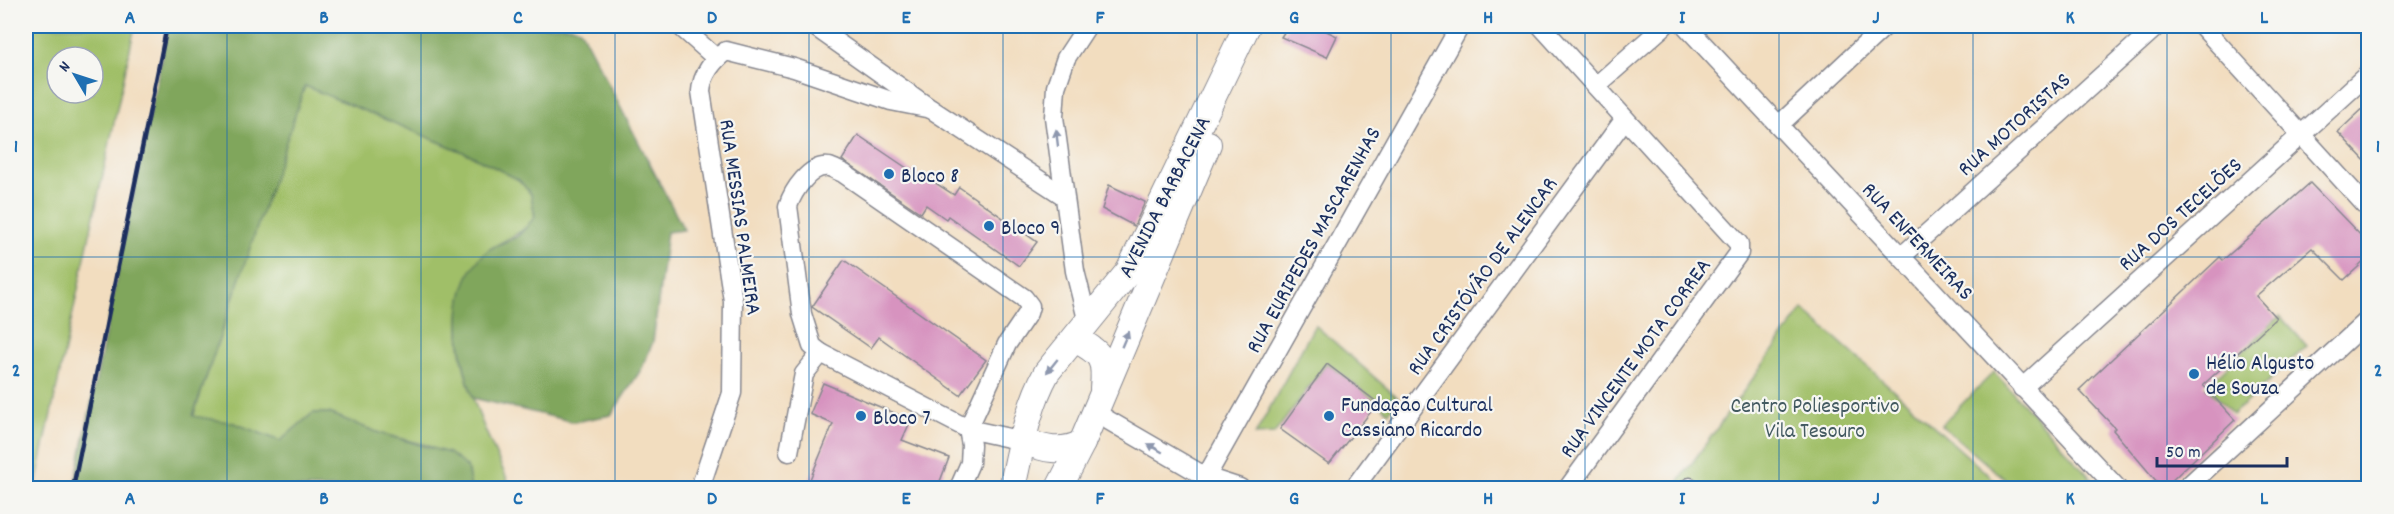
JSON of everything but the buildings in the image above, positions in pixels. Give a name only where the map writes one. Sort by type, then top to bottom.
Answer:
[{"type":"main road","name":"AVENIDA BARBACENA","points":[[1012,489],[1026,423],[1038,388],[1047,372],[1129,271],[1247,26]]},
{"type":"main road","name":"AVENIDA BARBACENA","points":[[1059,489],[1082,443],[1207,146],[1264,26]]},
{"type":"main road","points":[[1082,331],[1103,362],[1105,373],[1098,402]]},
{"type":"main road","points":[[1023,441],[1053,450],[1070,449],[1082,443]]},
{"type":"street","points":[[680,26],[716,58],[726,51],[794,68],[891,101],[931,109]]},
{"type":"street","points":[[814,26],[931,109],[1064,196]]},
{"type":"street","points":[[1082,331],[1054,117],[1056,87],[1066,58],[1087,26]]},
{"type":"street","name":"RUA EURIPEDES MASCARENHAS","points":[[1206,477],[1460,26]]},
{"type":"street","points":[[1541,26],[1624,120]]},
{"type":"street","points":[[1596,86],[1664,26]]},
{"type":"street","name":"RUA ENFERMEIRAS","points":[[1686,26],[2117,489]]},
{"type":"street","points":[[1779,124],[1885,26]]},
{"type":"street","name":"RUA MOTORISTAS","points":[[1902,256],[2157,26]]},
{"type":"street","points":[[2202,26],[2368,207]]},
{"type":"street","name":"RUA MESSIAS PALMEIRA","points":[[700,489],[732,393],[733,301],[701,91],[702,81],[716,58]]},
{"type":"street","name":"RUA DOS TECELÕES","points":[[2022,388],[2368,74]]},
{"type":"street","name":"RUA VINCENTE MOTA CORREA","points":[[1568,489],[1739,254],[1739,244],[1624,120]]},
{"type":"street","name":"RUA CRISTÓVÃO DE ALENCAR","points":[[1354,489],[1624,120]]},
{"type":"street","points":[[959,489],[970,463],[968,429],[1007,344],[1028,313],[1030,306],[1024,298],[843,172],[827,167],[814,170],[793,194],[788,206],[802,314],[813,346],[821,353],[968,429],[1023,441]]},
{"type":"street","points":[[2186,489],[2368,320]]},
{"type":"street","points":[[789,452],[804,374],[821,353]]},
{"type":"street","points":[[1098,402],[1206,477],[1240,489]]},
{"type":"green space","points":[[26,26],[135,26],[35,488],[26,488]]},
{"type":"green space","points":[[168,26],[573,26],[580,29],[684,230],[667,232],[653,342],[641,370],[611,415],[574,422],[473,398],[460,341],[461,301],[465,283],[474,266],[487,251],[516,237],[535,217],[531,194],[519,180],[473,156],[305,86],[193,416],[234,423],[280,441],[313,413],[329,413],[379,433],[449,453],[467,467],[471,488],[74,488]]},
{"type":"green space","points":[[304,85],[473,156],[519,180],[531,194],[535,217],[529,225],[492,248],[479,261],[465,286],[459,314],[460,342],[465,371],[474,401],[508,481],[502,488],[471,488],[467,467],[427,445],[379,433],[329,413],[313,413],[280,441],[234,423],[193,417]]},
{"type":"green space","name":"Centro Poliesportivo Vila Tesouro","points":[[1803,309],[2003,488],[1674,488]]},
{"type":"green space","points":[[2280,316],[2307,346],[2233,414],[2206,387]]},
{"type":"green space","points":[[1315,325],[1398,398],[1389,412],[1327,363],[1274,434],[1255,435]]},
{"type":"green space","points":[[1994,372],[2100,488],[2015,488],[1941,425]]},
{"type":"railway","points":[[73,488],[167,26]]},
{"type":"place","name":"Bloco 8","points":[[889,174]]},
{"type":"place","name":"Bloco 9","points":[[989,226]]},
{"type":"place","name":"Hélio Algusto de Souza","points":[[2194,374]]},
{"type":"place","name":"Bloco 7","points":[[861,416]]},
{"type":"place","name":"Fundação Cultural Cassiano Ricardo","points":[[1329,416]]}]
